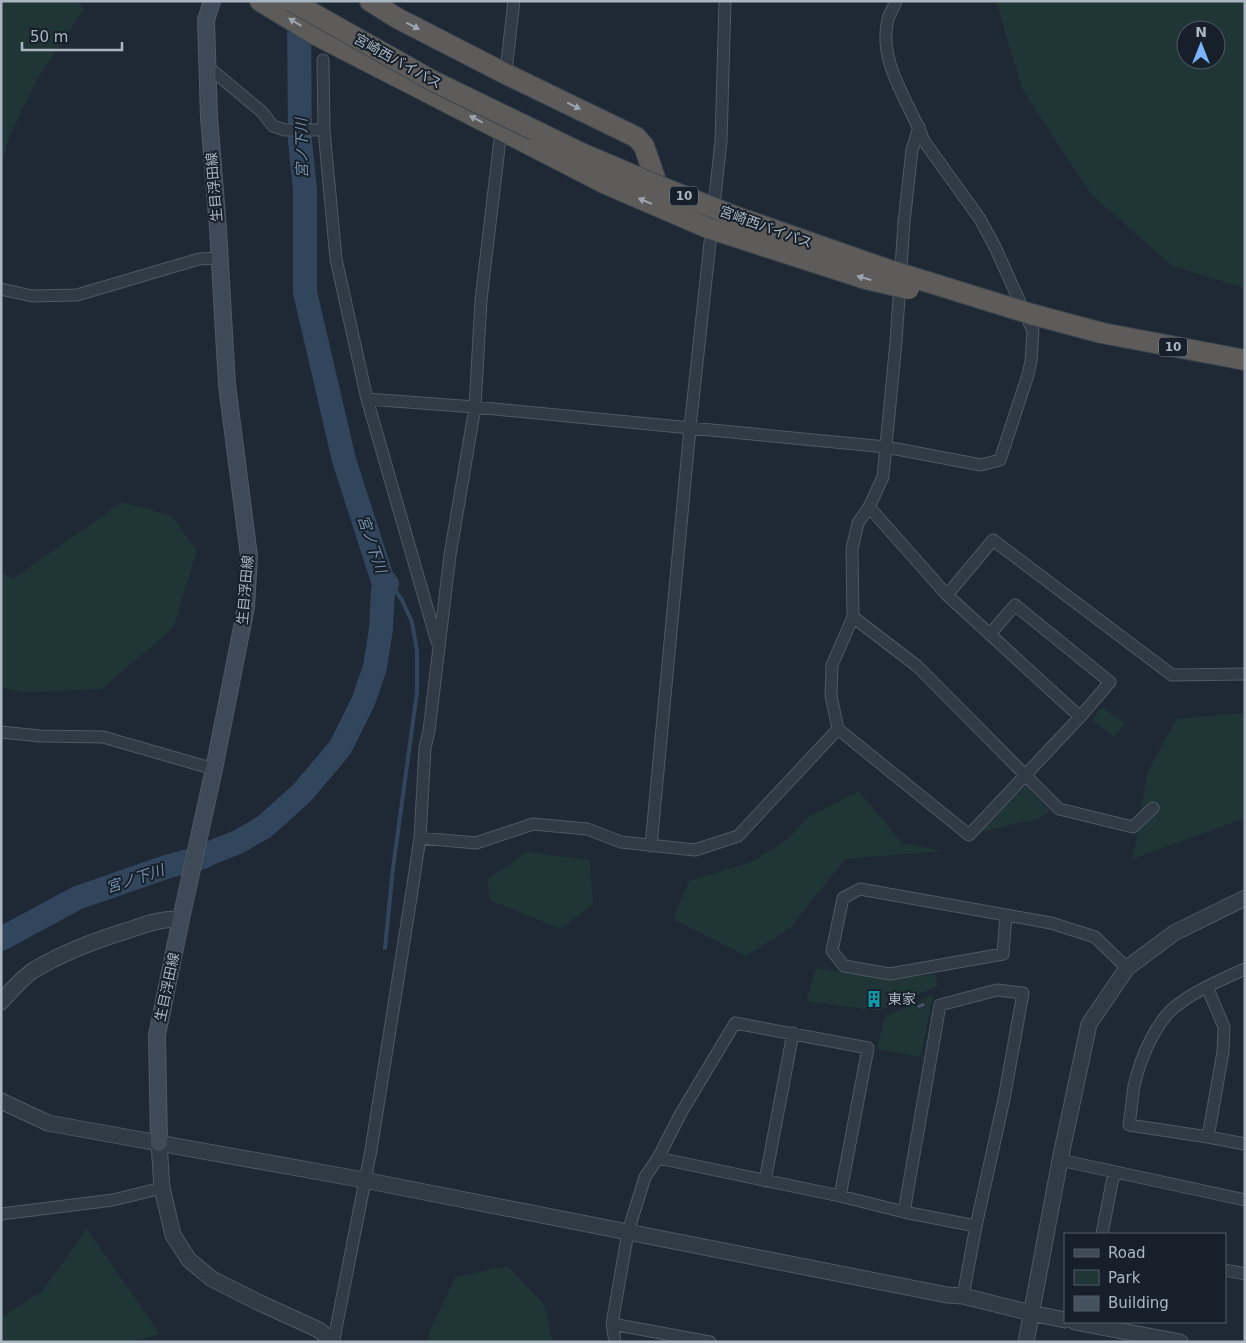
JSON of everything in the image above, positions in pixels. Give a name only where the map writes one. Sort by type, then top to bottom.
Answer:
[{"type":"highway","name":"宮崎西バイパス","points":[[310,1],[437,74],[655,178],[819,240],[1103,330],[1245,350]]},
{"type":"highway","points":[[370,1],[397,18],[504,73],[636,137],[644,146],[655,178]]},
{"type":"highway","name":"宮崎西バイパス","points":[[275,4],[579,152],[734,216],[886,269],[1031,314],[1245,360]]},
{"type":"highway","points":[[275,4],[316,34],[501,131],[606,184],[708,228],[866,279],[980,305],[1031,314]]},
{"type":"main road","name":"生目浮田線","points":[[159,1144],[157,1035],[214,769],[246,607],[249,556],[227,385],[208,117],[206,20],[212,1]]},
{"type":"street","points":[[504,73],[506,70],[514,1]]},
{"type":"street","points":[[651,846],[690,428],[721,141],[725,1]]},
{"type":"street","points":[[367,399],[475,407],[886,447],[982,464],[1000,460],[1031,361],[1032,331],[995,247],[980,219],[924,141],[888,59],[886,44],[888,19],[896,1]]},
{"type":"street","points":[[323,60],[318,130],[336,259],[367,399],[439,648]]},
{"type":"street","points":[[207,66],[262,112],[274,126],[285,130],[318,130]]},
{"type":"street","points":[[919,128],[912,150],[904,222],[896,342],[883,477],[870,507],[858,523],[852,549],[853,617],[832,665],[831,696],[838,729],[970,835],[1110,682],[1015,605],[990,634]]},
{"type":"street","points":[[334,1342],[371,1150],[420,838],[425,748],[429,730],[450,555],[475,407],[482,300],[501,131]]},
{"type":"street","points":[[1,288],[32,296],[77,295],[199,259],[219,258]]},
{"type":"street","points":[[870,507],[947,595],[1080,717]]},
{"type":"street","points":[[947,595],[993,540],[1172,675],[1245,674]]},
{"type":"street","points":[[853,617],[917,666],[1059,809],[1133,827],[1153,808]]},
{"type":"street","points":[[420,838],[476,843],[533,824],[587,829],[621,842],[695,850],[738,836],[838,729]]},
{"type":"street","points":[[1,732],[40,736],[103,737],[214,769]]},
{"type":"street","points":[[1006,915],[1003,954],[890,974],[844,966],[832,952],[843,898],[860,889],[1051,923],[1095,937],[1127,968]]},
{"type":"street","points":[[1026,1342],[1060,1160],[1089,1024],[1127,968],[1174,933],[1245,898]]},
{"type":"street","points":[[1,1002],[33,971],[68,952],[105,937],[167,918],[181,919]]},
{"type":"street","points":[[1245,968],[1179,1003],[1164,1018],[1149,1043],[1134,1085],[1129,1125],[1245,1144]]},
{"type":"street","points":[[1207,988],[1224,1027],[1223,1052],[1208,1137]]},
{"type":"street","points":[[904,1212],[940,1005],[997,990],[1023,993],[1004,1099],[976,1226],[963,1296]]},
{"type":"street","points":[[616,1342],[612,1324],[628,1232],[645,1177],[658,1158],[681,1113],[736,1022],[868,1048],[840,1196]]},
{"type":"street","points":[[765,1181],[793,1033]]},
{"type":"street","points":[[1,1100],[48,1122],[159,1144],[364,1180],[947,1295],[963,1296],[1031,1314],[1064,1320]]},
{"type":"street","points":[[159,1144],[162,1188],[173,1235],[189,1260],[212,1279],[319,1330],[334,1342]]},
{"type":"street","points":[[658,1158],[976,1226]]},
{"type":"street","points":[[1060,1160],[1245,1200]]},
{"type":"street","points":[[1102,1233],[1114,1172]]},
{"type":"street","points":[[1,1214],[112,1200],[162,1188]]},
{"type":"street","points":[[1226,1270],[1245,1274]]},
{"type":"street","points":[[1080,1323],[1180,1342]]},
{"type":"street","points":[[612,1324],[710,1342]]},
{"type":"green space","points":[[1,1],[80,1],[83,11],[36,81],[10,136],[1,165]]},
{"type":"green space","points":[[996,1],[1245,1],[1245,288],[1172,266],[1091,194],[1022,89]]},
{"type":"green space","points":[[122,502],[172,516],[197,551],[173,628],[102,689],[25,692],[1,688],[1,572],[13,579]]},
{"type":"green space","points":[[1102,707],[1125,724],[1114,737],[1092,720]]},
{"type":"green space","points":[[1245,713],[1245,818],[1133,859],[1147,773],[1176,719]]},
{"type":"green space","points":[[1026,785],[1050,812],[1040,818],[981,832]]},
{"type":"green space","points":[[859,791],[902,843],[943,851],[845,859],[791,927],[746,956],[673,919],[689,881],[751,862],[789,838],[808,817]]},
{"type":"green space","points":[[527,852],[590,860],[593,904],[561,929],[490,900],[487,880]]},
{"type":"green space","points":[[816,968],[889,980],[936,974],[938,986],[878,1011],[806,1001]]},
{"type":"green space","points":[[933,995],[921,1057],[876,1049],[885,1017]]},
{"type":"green space","points":[[87,1229],[160,1334],[130,1342],[1,1342],[1,1318],[42,1291]]},
{"type":"green space","points":[[508,1266],[545,1306],[553,1342],[428,1342],[429,1333],[455,1277]]},
{"type":"building","name":"東家","points":[[875,994],[879,997],[879,1002],[874,1004],[869,1000],[870,996]]},
{"type":"building","points":[[924,1002],[926,1006],[918,1009],[916,1005]]},
{"type":"waterway","name":"宮ノ下川","points":[[1,939],[77,898],[166,867],[203,857],[238,842],[264,827],[302,793],[340,748],[363,702],[375,667],[381,629],[383,590],[387,584],[382,578],[344,460],[305,292],[305,190],[300,141],[299,5]]},
{"type":"waterway","points":[[385,948],[393,868],[417,692],[417,651],[412,622],[402,600],[395,590],[387,584]]},
{"type":"place","name":"東家","points":[[874,999]]}]
